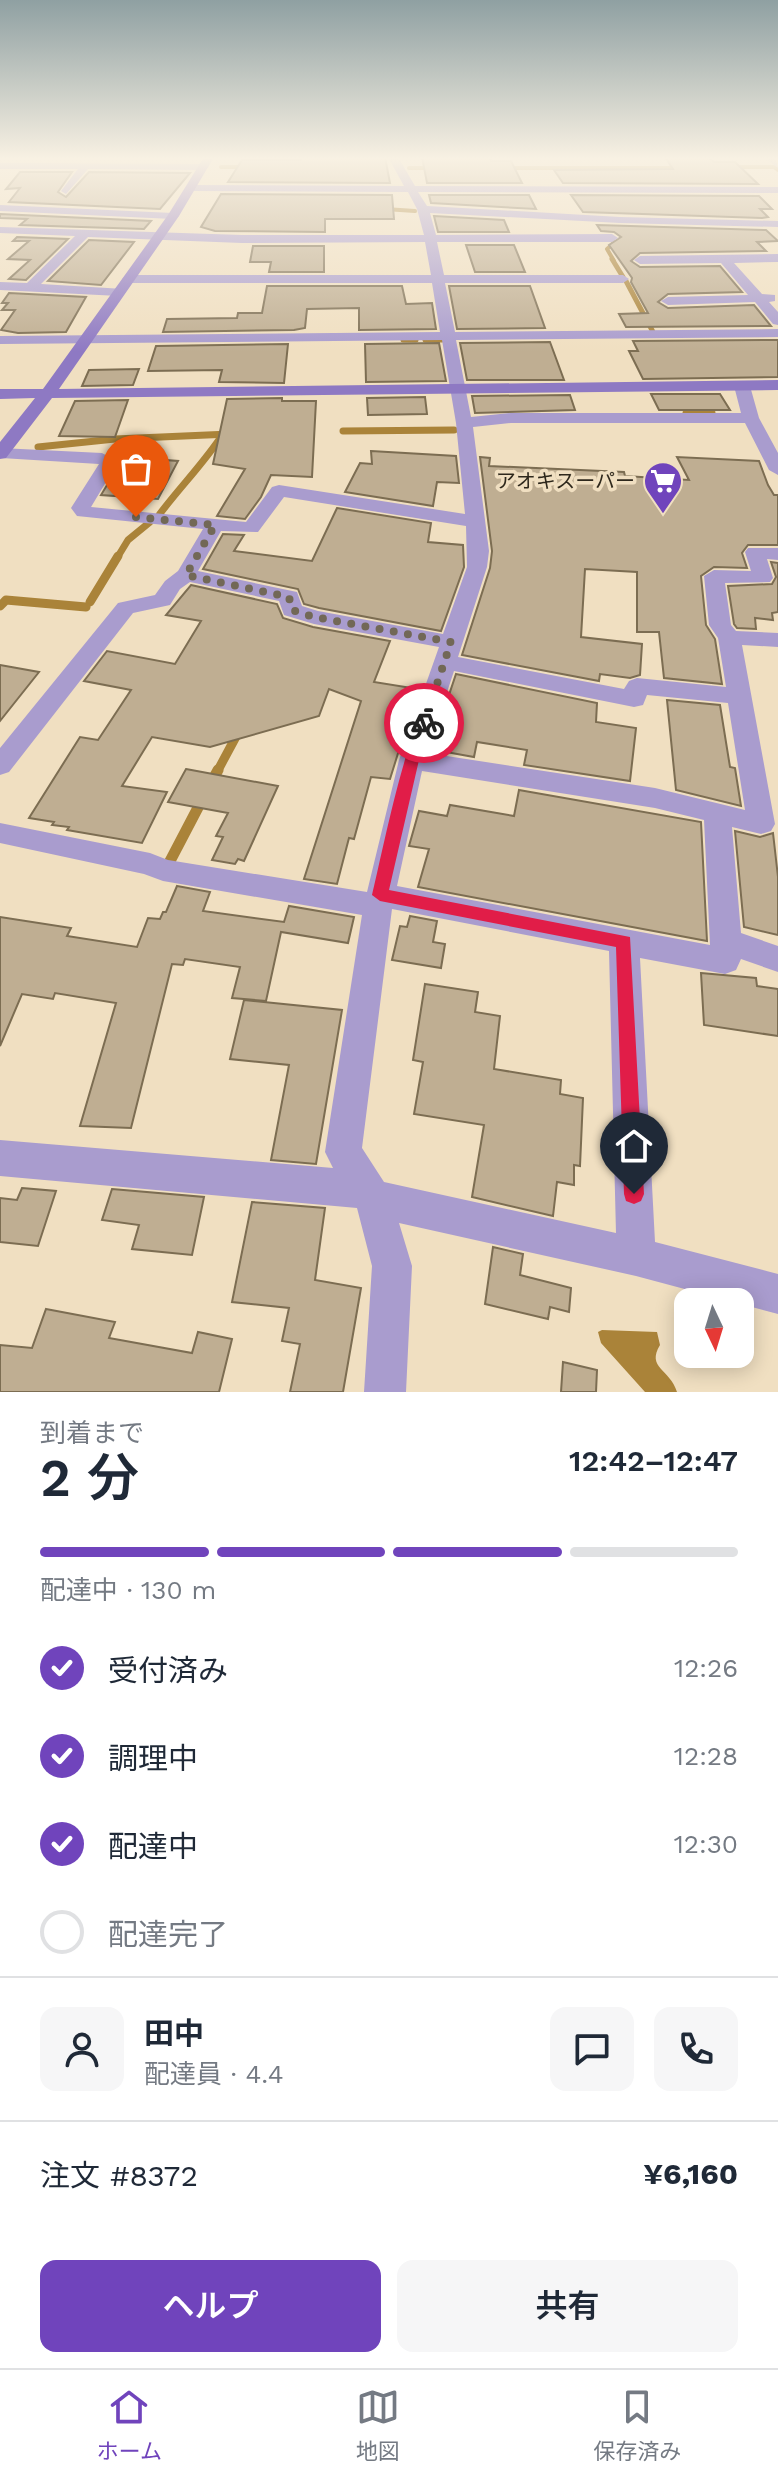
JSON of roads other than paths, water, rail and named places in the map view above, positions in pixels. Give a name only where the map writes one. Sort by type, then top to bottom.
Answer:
[{"type":"street","points":[[0,453],[47,394],[169,222]]},
{"type":"street","points":[[385,1392],[392,1266],[371,1194],[343,1152],[379,900],[412,760],[477,567],[476,522],[464,423],[426,222]]},
{"type":"street","points":[[657,222],[694,224],[705,237]]},
{"type":"street","points":[[623,224],[778,226]]},
{"type":"street","points":[[0,230],[158,238],[612,238]]},
{"type":"street","points":[[30,288],[84,234]]},
{"type":"street","points":[[719,253],[778,321]]},
{"type":"street","points":[[640,260],[719,253],[778,258]]},
{"type":"street","points":[[128,279],[623,279]]},
{"type":"street","points":[[0,286],[119,292]]},
{"type":"street","points":[[668,301],[778,298]]},
{"type":"street","points":[[0,340],[778,333]]},
{"type":"street","points":[[0,394],[778,385]]},
{"type":"street","points":[[742,386],[754,422],[778,468]]},
{"type":"street","points":[[464,423],[511,418],[754,422],[778,427]]},
{"type":"street","points":[[0,453],[102,458],[109,462],[81,508],[84,512],[251,528],[279,491],[476,522]]},
{"type":"street","points":[[0,766],[126,608],[162,600],[172,585],[186,575],[215,525]]},
{"type":"street","points":[[412,760],[655,798],[761,824],[729,638],[720,625],[714,576],[763,578],[755,552],[778,554]]},
{"type":"street","points":[[186,575],[289,597],[292,610],[314,617],[634,699],[637,686],[738,696]]},
{"type":"street","points":[[729,638],[778,640]]},
{"type":"street","points":[[0,833],[150,864],[163,870],[379,900],[725,961],[717,813]]},
{"type":"street","points":[[726,941],[778,959]]},
{"type":"street","points":[[624,942],[636,1257]]},
{"type":"street","points":[[0,1158],[371,1194],[778,1294]]},
{"type":"waterway","points":[[613,240],[614,243],[607,249],[614,261]]},
{"type":"waterway","points":[[612,259],[623,277]]},
{"type":"waterway","points":[[626,281],[653,332]]},
{"type":"waterway","points":[[403,340],[416,340]]},
{"type":"waterway","points":[[425,340],[442,340]]},
{"type":"waterway","points":[[686,413],[712,413]]},
{"type":"waterway","points":[[343,431],[454,430]]},
{"type":"waterway","points":[[38,447],[115,439],[223,434]]},
{"type":"waterway","points":[[159,515],[223,434]]},
{"type":"waterway","points":[[223,434],[230,434]]},
{"type":"waterway","points":[[117,558],[128,540],[150,522]]},
{"type":"waterway","points":[[90,602],[118,556]]},
{"type":"waterway","points":[[0,606],[6,600],[86,607]]},
{"type":"waterway","points":[[217,772],[239,731]]},
{"type":"waterway","points":[[210,785],[218,770]]},
{"type":"waterway","points":[[169,863],[203,798]]},
{"type":"place","name":"アオキスーパー","points":[[663,515]]}]
